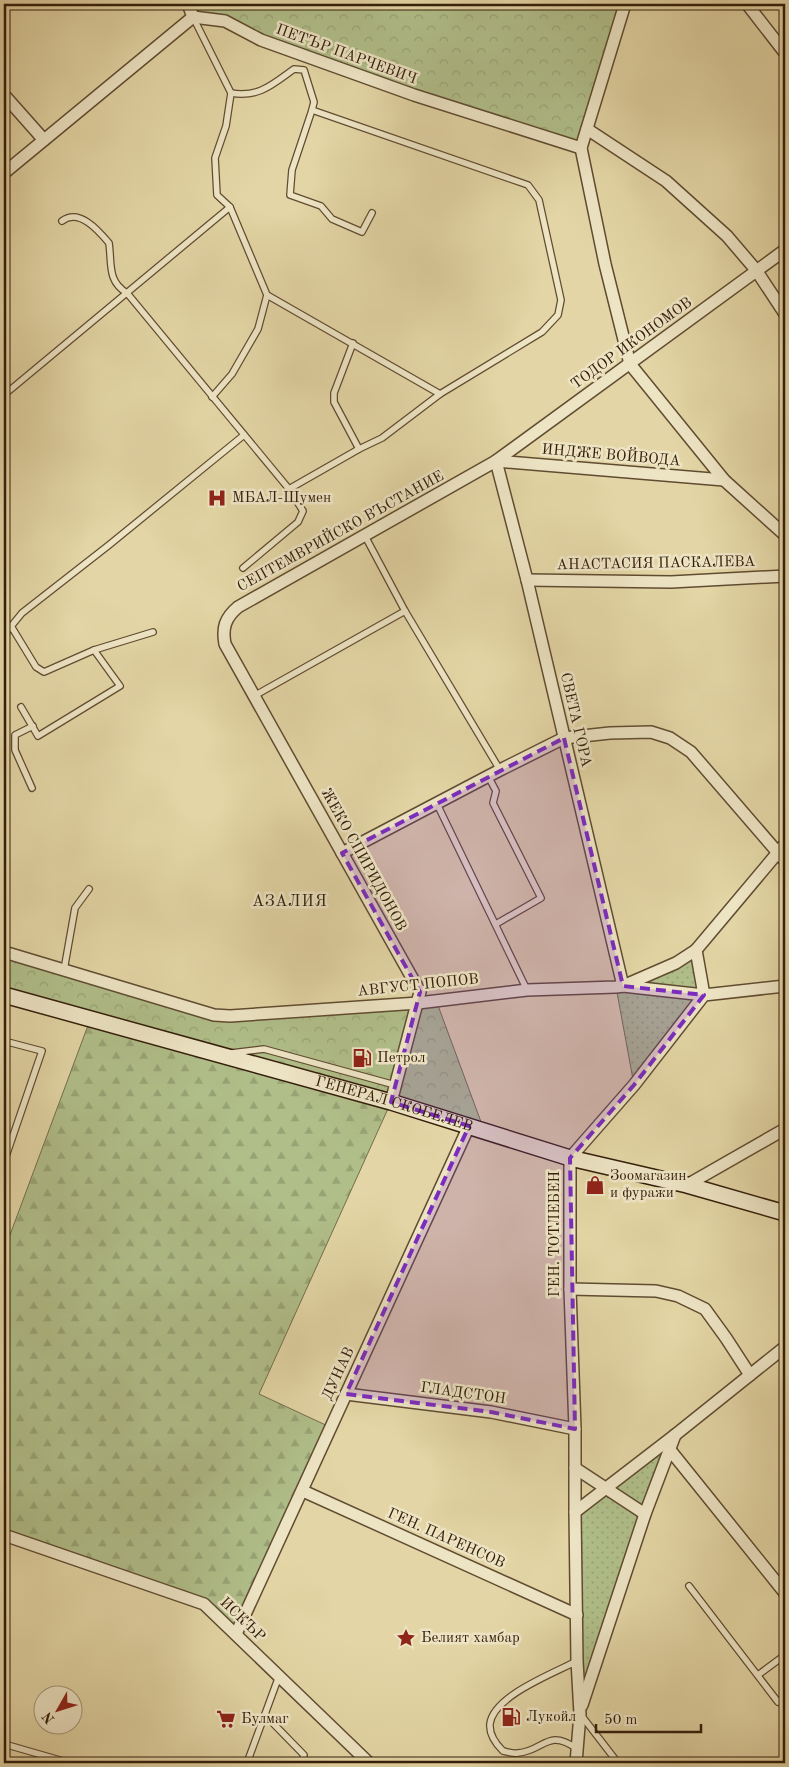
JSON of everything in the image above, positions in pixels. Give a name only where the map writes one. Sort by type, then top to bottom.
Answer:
[{"type":"street","points":[[4,173],[193,17],[188,4]]},
{"type":"street","points":[[626,4],[581,148],[605,264],[630,364],[724,480],[785,535]]},
{"type":"street","points":[[747,4],[785,53]]},
{"type":"street","name":"ПЕТЪР ПАРЧЕВИЧ","points":[[193,17],[225,21],[261,40],[414,95],[581,148]]},
{"type":"street","points":[[4,96],[44,140]]},
{"type":"street","points":[[587,129],[666,181],[727,236],[756,270],[785,314]]},
{"type":"street","name":"ТОДОР ИКОНОМОВ","points":[[496,462],[785,250]]},
{"type":"street","name":"ИНДЖЕ ВОЙВОДА","points":[[496,462],[724,480]]},
{"type":"street","name":"СЕПТЕМВРИЙСКО ВЪСТАНИЕ","points":[[225,644],[224,622],[238,607],[496,462]]},
{"type":"street","name":"СВЕТА ГОРА","points":[[496,462],[527,580],[623,986]]},
{"type":"street","name":"АНАСТАСИЯ ПАСКАЛЕВА","points":[[527,580],[671,582],[785,576]]},
{"type":"street","name":"ЖЕКО СПИРИДОНОВ","points":[[225,644],[420,992],[391,1102]]},
{"type":"street","points":[[342,853],[564,738],[610,733],[651,732],[670,738],[691,752],[781,857]]},
{"type":"street","name":"АВГУСТ ПОПОВ","points":[[4,952],[214,1015],[230,1016],[418,1003],[527,990],[623,986],[676,963],[696,950],[781,857],[785,844]]},
{"type":"street","points":[[696,950],[704,995]]},
{"type":"street","points":[[623,986],[704,995],[785,986]]},
{"type":"street","name":"ГЕНЕРАЛ СКОБЕЛЕВ","points":[[4,995],[391,1102],[570,1158],[687,1184],[785,1213]]},
{"type":"street","name":"ГЕН. ТОТЛЕБЕН","points":[[580,1714],[577,1661],[575,1429],[570,1288],[570,1158],[634,1086],[704,995]]},
{"type":"street","name":"ДУНАВ","points":[[236,1634],[469,1126]]},
{"type":"street","points":[[687,1184],[785,1128]]},
{"type":"street","points":[[570,1288],[656,1291],[678,1296],[705,1309],[750,1375]]},
{"type":"street","points":[[575,1512],[675,1435],[785,1346]]},
{"type":"street","name":"ГЛАДСТОН","points":[[346,1394],[491,1412],[575,1429]]},
{"type":"street","points":[[576,1763],[580,1714],[590,1677],[645,1514],[675,1435]]},
{"type":"street","points":[[670,1450],[785,1592]]},
{"type":"street","points":[[575,1468],[645,1514]]},
{"type":"street","name":"ГЕН. ПАРЕНСОВ","points":[[302,1491],[577,1615]]},
{"type":"street","name":"ИСКЪР","points":[[4,1535],[204,1604],[369,1763]]},
{"type":"lane","points":[[193,17],[231,93],[226,126],[215,158],[217,195],[230,207],[267,295],[258,329],[232,374],[212,397]]},
{"type":"lane","points":[[231,93],[243,95],[267,89],[294,69],[304,70],[314,102],[292,170],[290,196],[321,206],[332,219],[362,232],[372,213]]},
{"type":"lane","points":[[290,489],[359,449],[382,438],[440,394],[542,332],[558,315],[560,300],[539,200],[528,185],[312,110]]},
{"type":"lane","points":[[4,395],[230,207]]},
{"type":"lane","points":[[62,221],[68,217],[76,217],[87,222],[109,243],[111,276],[119,288],[127,294],[290,489],[303,512],[298,522],[243,568]]},
{"type":"lane","points":[[267,295],[354,343],[440,394]]},
{"type":"lane","points":[[354,343],[334,393],[334,402],[359,449]]},
{"type":"lane","points":[[4,635],[22,613],[244,435]]},
{"type":"lane","points":[[364,535],[405,611],[500,770]]},
{"type":"lane","points":[[254,696],[405,611]]},
{"type":"lane","points":[[11,626],[36,667],[44,672],[94,650],[153,632]]},
{"type":"lane","points":[[21,707],[38,736],[120,686],[94,650]]},
{"type":"lane","points":[[32,726],[15,735],[15,750],[32,788]]},
{"type":"lane","points":[[488,776],[496,791],[493,803],[541,898],[496,924]]},
{"type":"lane","points":[[437,804],[527,990]]},
{"type":"lane","points":[[64,970],[76,908],[89,889]]},
{"type":"lane","points":[[4,1043],[42,1051],[4,1162]]},
{"type":"lane","points":[[216,1054],[264,1049],[395,1085]]},
{"type":"lane","points":[[689,1586],[778,1702]]},
{"type":"lane","points":[[758,1675],[785,1655]]},
{"type":"lane","points":[[576,1748],[561,1740],[547,1741],[519,1753],[503,1751],[493,1740],[490,1724],[497,1707],[512,1695],[577,1661]]},
{"type":"lane","points":[[248,1763],[279,1676]]},
{"type":"lane","points":[[580,1714],[618,1763]]},
{"type":"lane","points":[[265,1715],[304,1755],[301,1763]]},
{"type":"lane","points":[[4,1744],[70,1763]]},
{"type":"highlighted area","points":[[564,738],[623,986],[704,995],[634,1085],[570,1158],[575,1429],[491,1412],[346,1394],[469,1126],[391,1102],[420,992],[342,853]]},
{"type":"green space","points":[[188,4],[625,4],[581,148],[414,95],[225,21],[193,17]]},
{"type":"green space","points":[[696,950],[704,995],[634,1085],[616,987]]},
{"type":"green space","points":[[4,952],[214,1015],[436,1000],[484,1130],[4,995]]},
{"type":"green space","points":[[90,1020],[391,1102],[259,1394],[330,1427],[236,1634],[204,1604],[4,1535],[4,1251]]},
{"type":"green space","points":[[675,1435],[580,1714],[575,1512]]},
{"type":"place","name":"МБАЛ-Шумен","points":[[217,498]]},
{"type":"place","name":"Петрол","points":[[362,1058]]},
{"type":"place","name":"Зоомагазин и фуражи","points":[[595,1185]]},
{"type":"place","name":"Белият хамбар","points":[[406,1638]]},
{"type":"place","name":"Лукойл","points":[[511,1717]]},
{"type":"place","name":"Булмаг","points":[[226,1719]]},
{"type":"district","name":"АЗАЛИЯ","points":[[290,902]]}]
